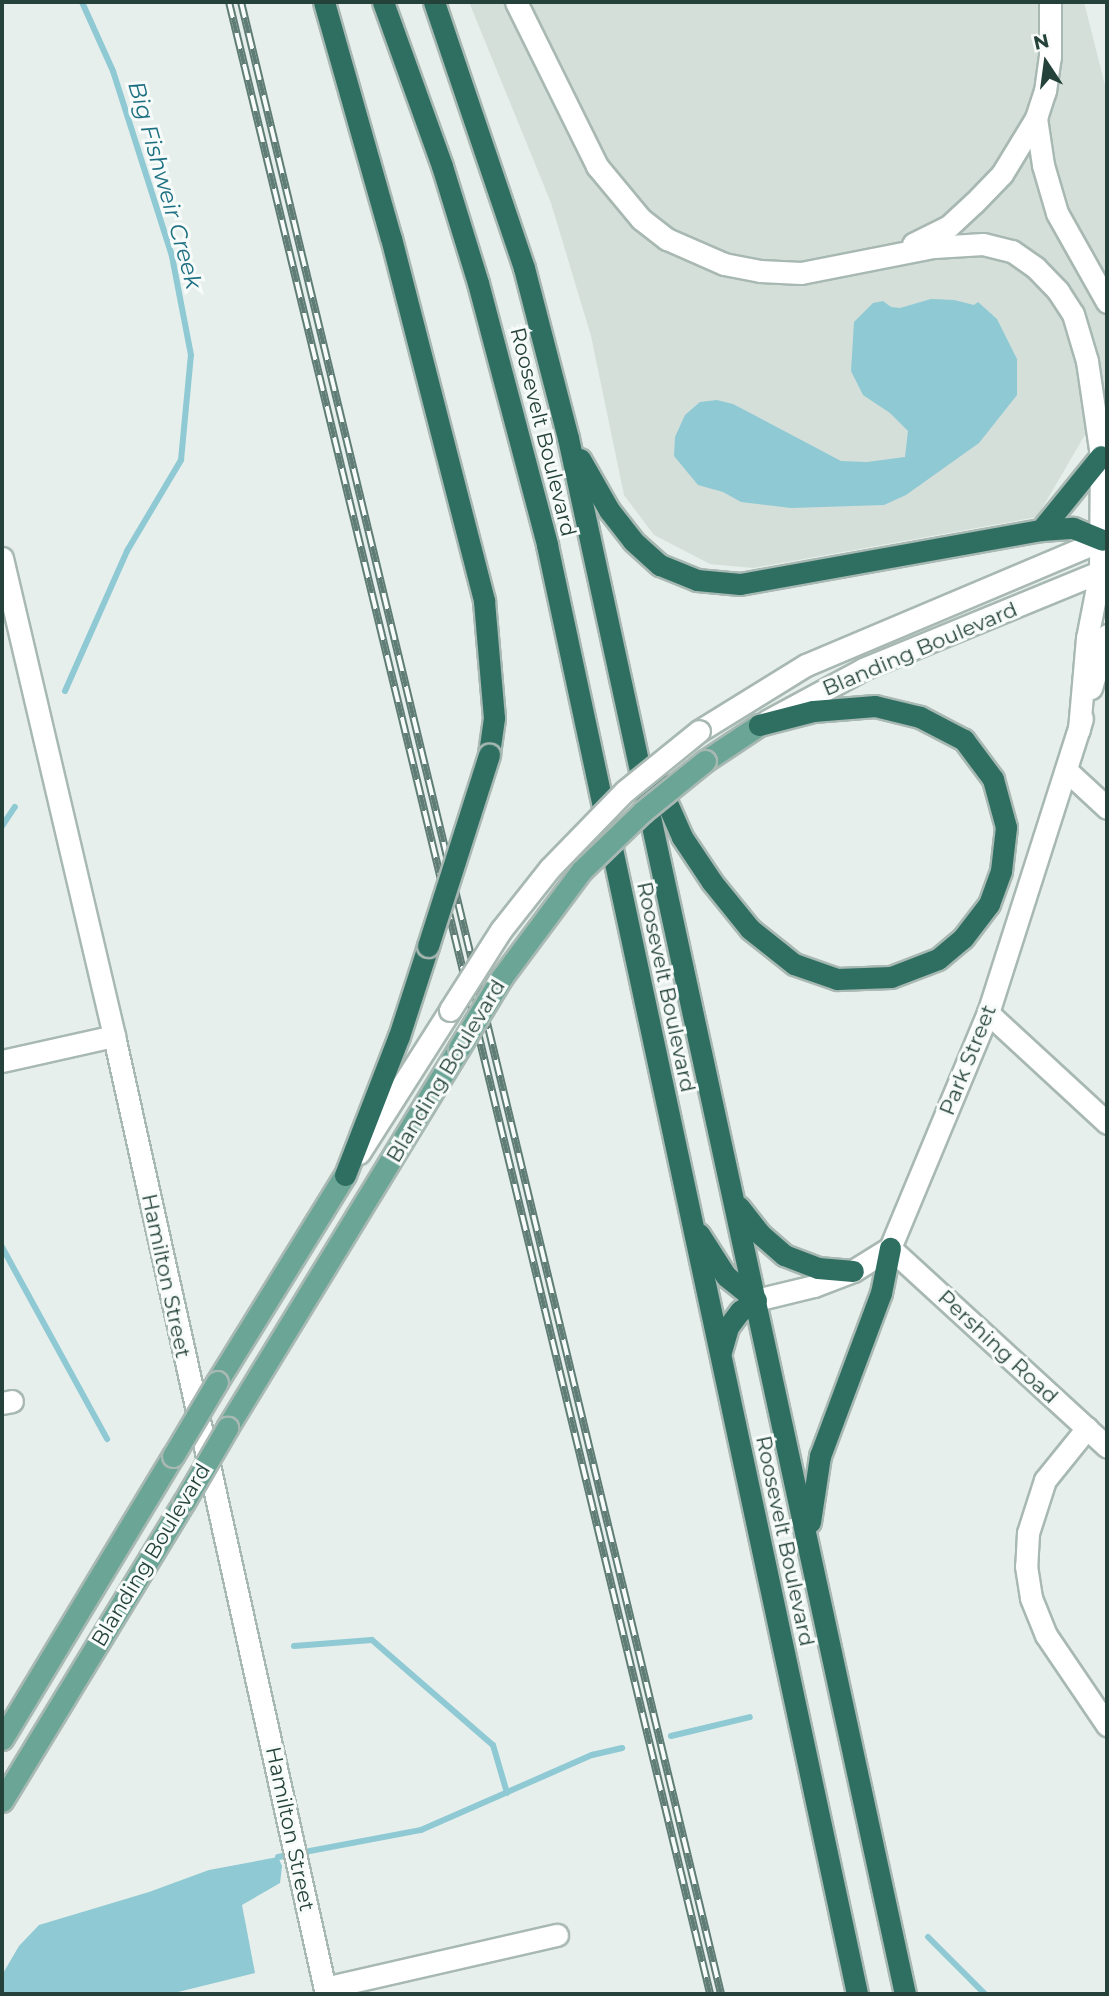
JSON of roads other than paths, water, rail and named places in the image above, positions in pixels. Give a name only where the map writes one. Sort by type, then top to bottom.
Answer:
[{"type":"highway","points":[[324,2],[391,238],[484,601],[494,718],[489,755],[399,1036],[345,1175]]},
{"type":"highway","name":"Roosevelt Boulevard","points":[[383,2],[442,166],[478,283],[532,483],[857,1994]]},
{"type":"highway","name":"Roosevelt Boulevard","points":[[434,2],[524,268],[568,438],[808,1535],[905,1994]]},
{"type":"highway","points":[[568,438],[610,510],[633,541],[660,565],[697,580],[740,584],[1041,530],[1073,528],[1105,539]]},
{"type":"highway","points":[[1041,530],[1101,456]]},
{"type":"highway","points":[[631,718],[682,837],[712,882],[750,929],[794,964],[837,979],[891,977],[938,959],[963,938],[989,904],[1001,871],[1006,828],[993,779],[964,740],[920,717],[875,706],[813,711],[760,725]]},
{"type":"highway","points":[[735,1201],[760,1234],[784,1255],[818,1268],[853,1271]]},
{"type":"highway","points":[[691,1221],[726,1276],[756,1300],[740,1311],[728,1326],[720,1357]]},
{"type":"highway","points":[[808,1535],[820,1456],[881,1293],[890,1248]]},
{"type":"main road","name":"Blanding Boulevard","points":[[2,1801],[502,977],[581,871],[642,812],[705,761],[760,725]]},
{"type":"main road","name":"Blanding Boulevard","points":[[2,1739],[345,1175]]},
{"type":"street","points":[[516,2],[597,166],[641,219],[667,239],[724,264],[760,271],[801,273],[882,257],[925,240],[949,226],[1002,174],[1035,118],[1045,91],[1050,57],[1050,2]]},
{"type":"street","points":[[1035,118],[1043,165],[1057,213],[1107,302]]},
{"type":"street","name":"Park Street","points":[[882,257],[934,247],[983,244],[1012,251],[1036,268],[1058,290],[1073,314],[1094,391],[1101,456],[1105,539],[1103,570],[1087,638],[1079,730]]},
{"type":"street","name":"Blanding Boulevard","points":[[345,1175],[501,930],[550,868],[625,790],[699,731],[806,665],[1105,539]]},
{"type":"street","name":"Hamilton Street","points":[[2,558],[114,1036],[326,1991]]},
{"type":"street","name":"Blanding Boulevard","points":[[760,725],[863,669],[1103,570]]},
{"type":"street","name":"Park Street","points":[[890,1248],[988,1013],[1107,635]]},
{"type":"street","points":[[1079,730],[1107,684]]},
{"type":"street","points":[[1066,770],[1107,808]]},
{"type":"street","points":[[988,1013],[1107,1123]]},
{"type":"street","points":[[2,1061],[114,1036]]},
{"type":"street","points":[[756,1300],[814,1286],[853,1271],[890,1248]]},
{"type":"street","name":"Pershing Road","points":[[890,1248],[1107,1447]]},
{"type":"street","points":[[1087,1428],[1045,1480],[1028,1533],[1026,1566],[1031,1598],[1046,1635],[1107,1725]]},
{"type":"street","points":[[326,1991],[557,1935]]},
{"type":"water","points":[[931,299],[954,300],[974,305],[978,302],[997,319],[1017,359],[1017,395],[979,443],[906,495],[884,505],[791,508],[741,502],[723,492],[698,485],[674,456],[675,437],[685,415],[700,402],[717,400],[733,404],[841,461],[867,462],[905,457],[908,431],[890,413],[863,395],[851,371],[854,322],[873,303],[883,301],[891,307],[900,308]]},
{"type":"water","points":[[278,1857],[282,1866],[280,1883],[242,1905],[255,1973],[170,1994],[2,1994],[2,1975],[19,1946],[39,1925],[149,1892],[209,1870]]},
{"type":"waterway","name":"Big Fishweir Creek","points":[[65,691],[127,551],[181,460],[191,355],[172,256],[113,71],[82,2]]},
{"type":"waterway","name":"Big Fishweir Creek","points":[[2,826],[15,807]]},
{"type":"waterway","name":"Big Fishweir Creek","points":[[2,1247],[107,1439]]},
{"type":"waterway","name":"Big Fishweir Creek","points":[[294,1646],[372,1640],[493,1745],[507,1793]]},
{"type":"waterway","name":"Big Fishweir Creek","points":[[671,1736],[750,1717]]},
{"type":"waterway","name":"Big Fishweir Creek","points":[[278,1857],[421,1830],[592,1755],[622,1748]]},
{"type":"waterway","name":"Big Fishweir Creek","points":[[928,1937],[985,1994]]},
{"type":"railway","points":[[229,2],[710,1994]]},
{"type":"railway","points":[[241,2],[721,1994]]}]
